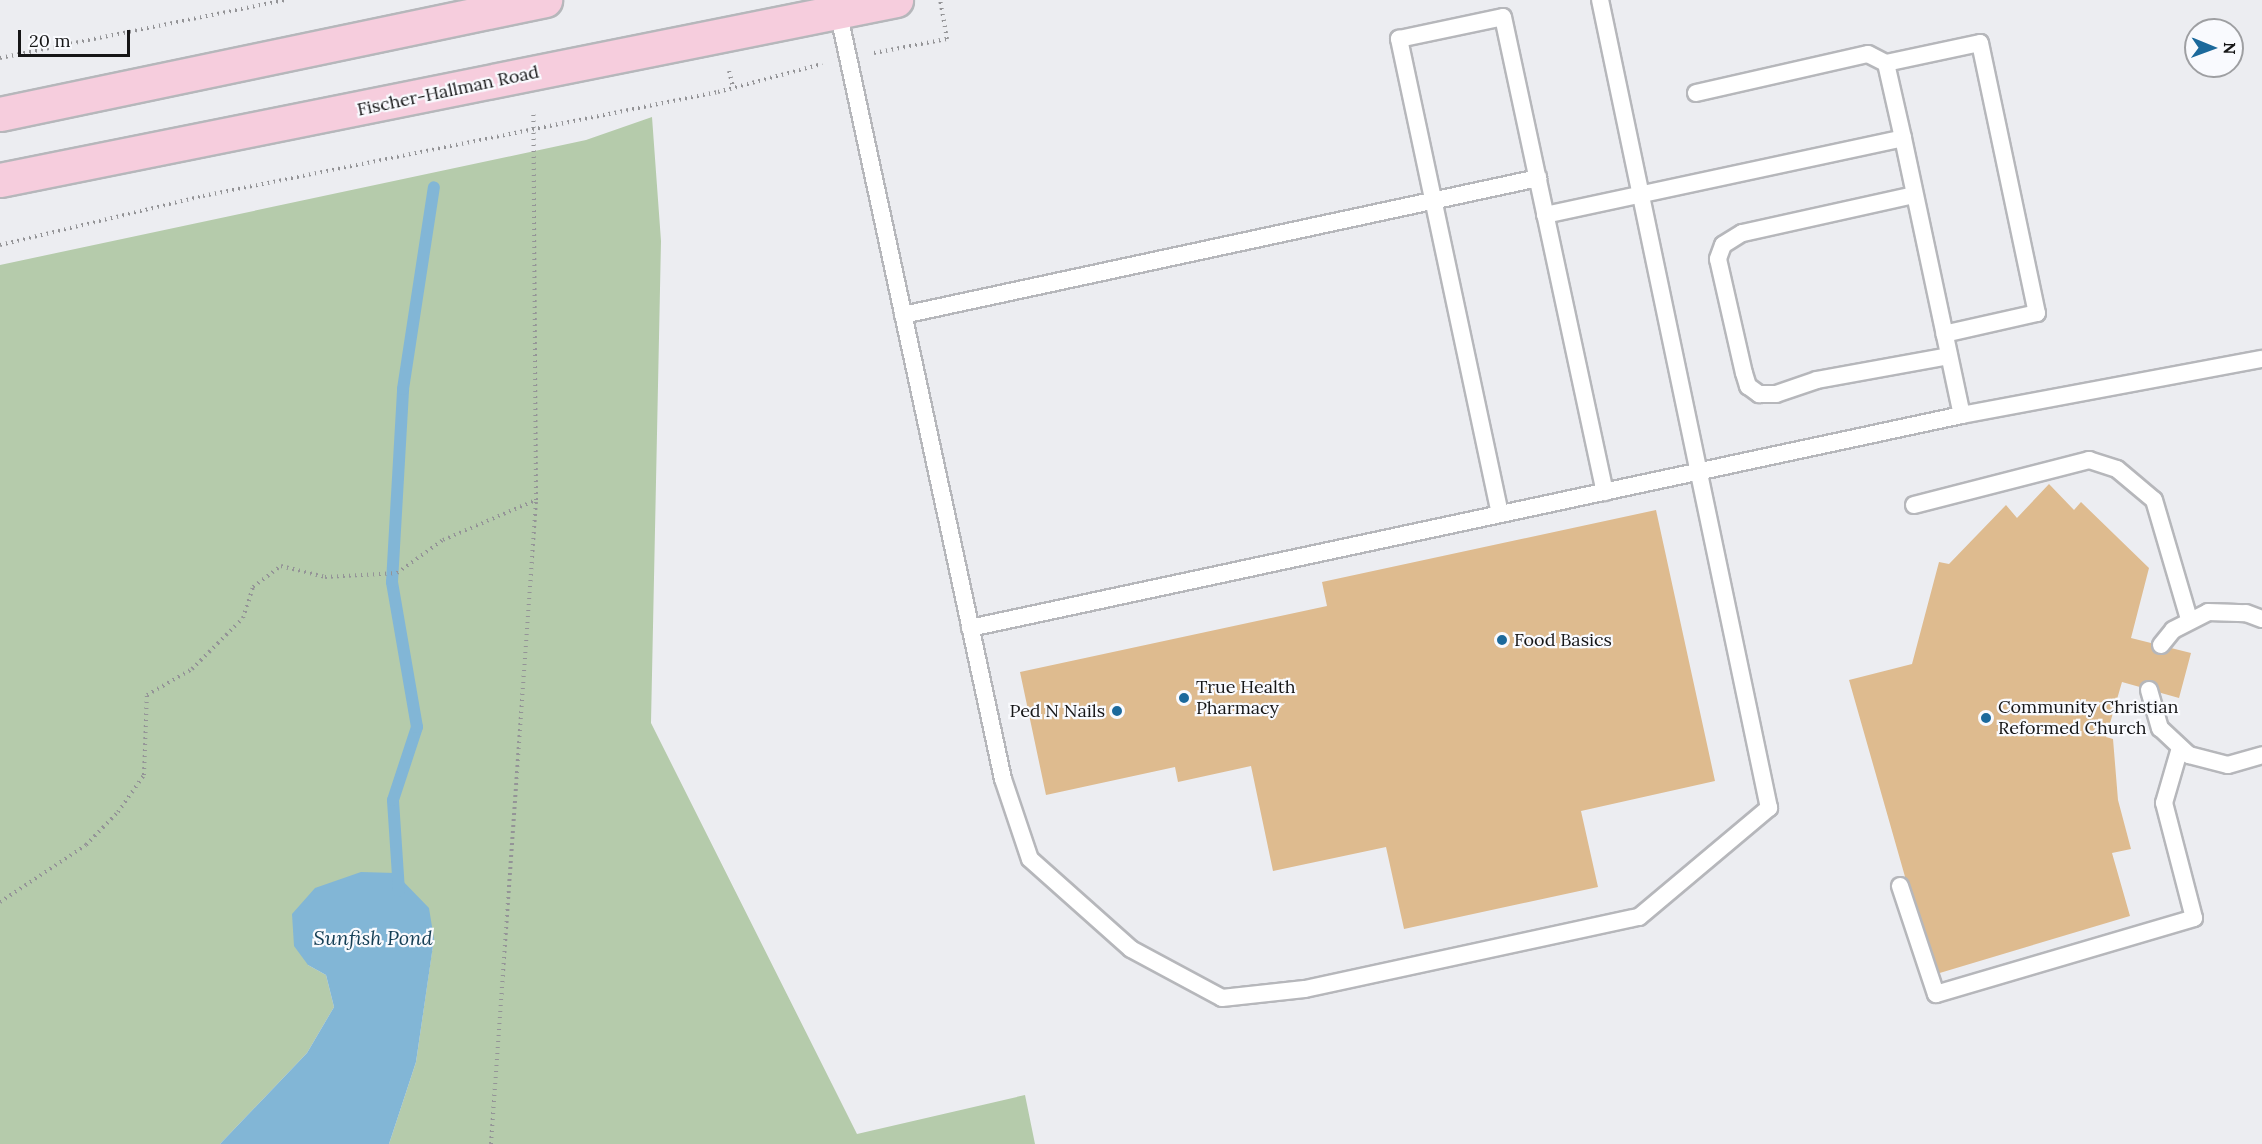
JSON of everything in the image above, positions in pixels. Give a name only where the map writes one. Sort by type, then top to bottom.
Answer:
[{"type":"main road","points":[[0,114],[545,0]]},
{"type":"main road","name":"Fischer-Hallman Road","points":[[0,180],[533,73],[837,6],[896,0]]},
{"type":"lane","points":[[837,6],[1003,779],[1030,859],[1131,949],[1222,999],[1305,988],[1639,916],[1769,808],[1638,195],[1600,0]]},
{"type":"lane","points":[[1500,514],[1398,39],[1503,17],[1605,492]]},
{"type":"lane","points":[[1696,93],[1868,54],[1886,63],[1980,43],[2037,313],[1944,334]]},
{"type":"lane","points":[[1886,63],[1962,415]]},
{"type":"lane","points":[[1545,215],[1903,138]]},
{"type":"lane","points":[[903,315],[1538,178]]},
{"type":"lane","points":[[1914,195],[1742,233],[1723,245],[1718,259],[1744,373],[1748,386],[1759,394],[1776,394],[1818,381],[1949,356]]},
{"type":"lane","points":[[970,628],[1962,415],[2262,359]]},
{"type":"lane","points":[[1914,505],[2089,460],[2117,470],[2154,500],[2189,619]]},
{"type":"lane","points":[[2161,645],[2189,619],[2226,610],[2262,620]]},
{"type":"lane","points":[[2149,690],[2160,728],[2180,748],[2208,763],[2228,765],[2262,755]]},
{"type":"lane","points":[[1900,886],[1936,994],[2194,918],[2164,802],[2180,748]]},
{"type":"path","points":[[0,58],[284,0]]},
{"type":"path","points":[[907,46],[946,39],[940,0]]},
{"type":"path","points":[[0,245],[202,196],[533,126],[718,92],[797,69]]},
{"type":"path","points":[[491,1144],[536,500],[533,73]]},
{"type":"path","points":[[0,902],[86,845],[118,812],[144,775],[147,695],[192,669],[243,618],[254,587],[281,566],[325,577],[397,573],[443,540],[536,500]]},
{"type":"green space","points":[[652,117],[661,241],[651,723],[857,1134],[1025,1095],[1035,1144],[389,1144],[416,1062],[434,938],[308,965],[326,975],[334,1007],[307,1053],[220,1144],[0,1144],[0,265],[586,140]]},
{"type":"water","name":"Sunfish Pond","points":[[361,872],[395,873],[429,908],[434,939],[416,1062],[389,1144],[220,1144],[307,1053],[334,1007],[326,975],[308,965],[294,946],[292,914],[315,888]]},
{"type":"building","name":"Community Christian Reformed Church","points":[[2049,484],[2074,510],[2081,502],[2149,568],[2131,638],[2191,653],[2179,698],[2122,682],[2106,737],[2113,739],[2118,800],[2131,849],[2112,853],[2130,916],[1933,975],[1849,680],[1912,664],[1939,562],[1949,564],[2006,505],[2017,518]]},
{"type":"building","points":[[1656,510],[1715,781],[1581,811],[1598,887],[1404,929],[1386,847],[1273,871],[1251,766],[1178,782],[1175,767],[1046,795],[1020,672],[1327,606],[1322,582]]},
{"type":"waterway","points":[[399,891],[393,800],[417,727],[392,582],[403,389],[434,187]]},
{"type":"place","name":"Food Basics","points":[[1502,640]]},
{"type":"place","name":"True Health Pharmacy","points":[[1184,698]]},
{"type":"place","name":"Ped N Nails","points":[[1117,711]]},
{"type":"place","name":"Community Christian Reformed Church","points":[[1986,718]]}]
